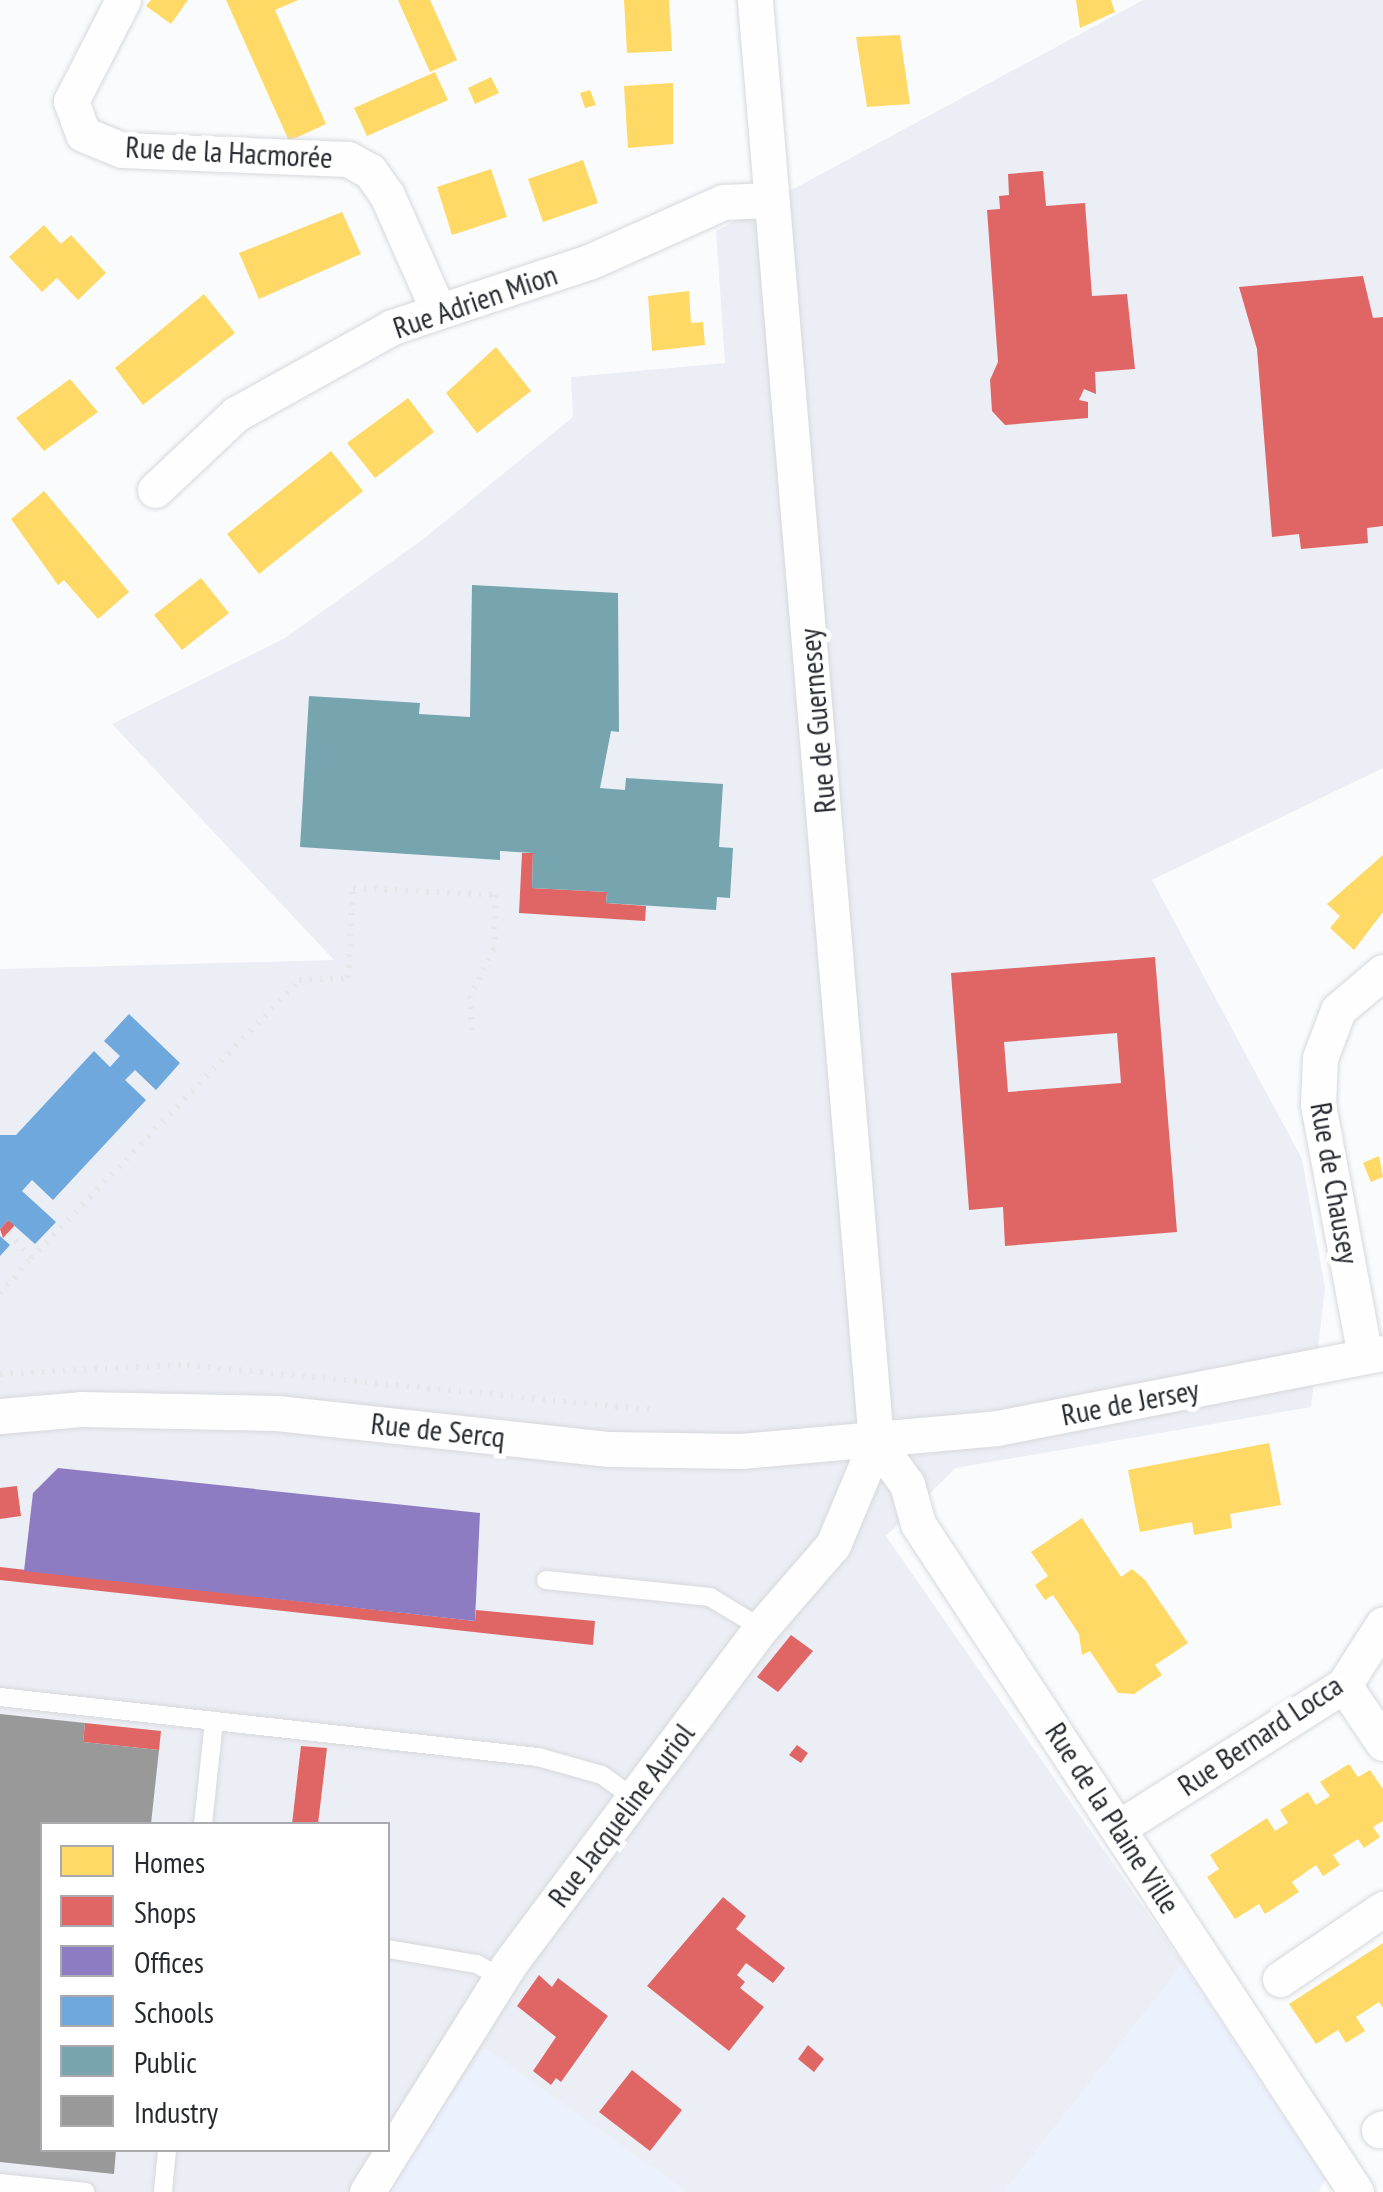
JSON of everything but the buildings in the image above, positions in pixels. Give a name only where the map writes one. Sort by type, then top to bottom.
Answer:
[{"type":"street","name":"Rue de la Hacmorée","points":[[123,0],[71,101],[83,134],[122,150],[348,159],[370,172],[387,195],[436,308]]},
{"type":"street","name":"Rue de Guernesey","points":[[755,0],[876,1442]]},
{"type":"street","name":"Rue Adrien Mion","points":[[155,490],[236,414],[436,308],[589,262],[723,202],[772,200]]},
{"type":"street","name":"Rue de Chausey","points":[[1374,1355],[1318,1104],[1319,1073],[1338,1010],[1383,972]]},
{"type":"street","name":"Rue de Jersey","points":[[876,1442],[996,1428],[1374,1355]]},
{"type":"street","name":"Rue de Sercq","points":[[0,1416],[81,1409],[277,1413],[645,1450],[876,1442]]},
{"type":"street","name":"Rue Jacqueline Auriol","points":[[367,2192],[501,1978],[761,1628],[832,1545],[876,1442]]},
{"type":"street","name":"Rue de la Plaine Ville","points":[[876,1442],[907,1484],[918,1524],[1356,2192]]},
{"type":"street","name":"Rue Bernard Locca","points":[[1118,1828],[1344,1685],[1383,1624]]},
{"type":"street","points":[[1344,1685],[1383,1743]]},
{"type":"street","points":[[1280,1979],[1383,1909]]},
{"type":"lane","points":[[546,1580],[710,1597],[761,1628]]},
{"type":"lane","points":[[0,1696],[538,1757],[602,1775],[634,1798]]},
{"type":"lane","points":[[203,1822],[214,1721]]},
{"type":"lane","points":[[390,1949],[477,1964],[501,1978]]},
{"type":"lane","points":[[162,2192],[167,2152]]},
{"type":"lane","points":[[0,2183],[86,2192]]},
{"type":"path","points":[[0,1294],[299,980],[348,978],[353,888],[495,895],[494,949],[470,996],[472,1037]]},
{"type":"path","points":[[8,1232],[31,1258]]},
{"type":"shaded area","points":[[1143,0],[1383,0],[1383,768],[1152,880],[1302,1159],[1325,1288],[1311,1407],[956,1468],[886,1536],[1183,1964],[1004,2192],[687,2192],[485,2049],[383,2192],[0,2192],[0,969],[334,960],[112,724],[285,638],[422,540],[573,417],[571,377],[725,363],[716,231]]},
{"type":"shaded area","points":[[1183,1964],[1325,2179],[1319,2192],[1004,2192]]},
{"type":"shaded area","points":[[485,2048],[687,2192],[383,2192]]}]
